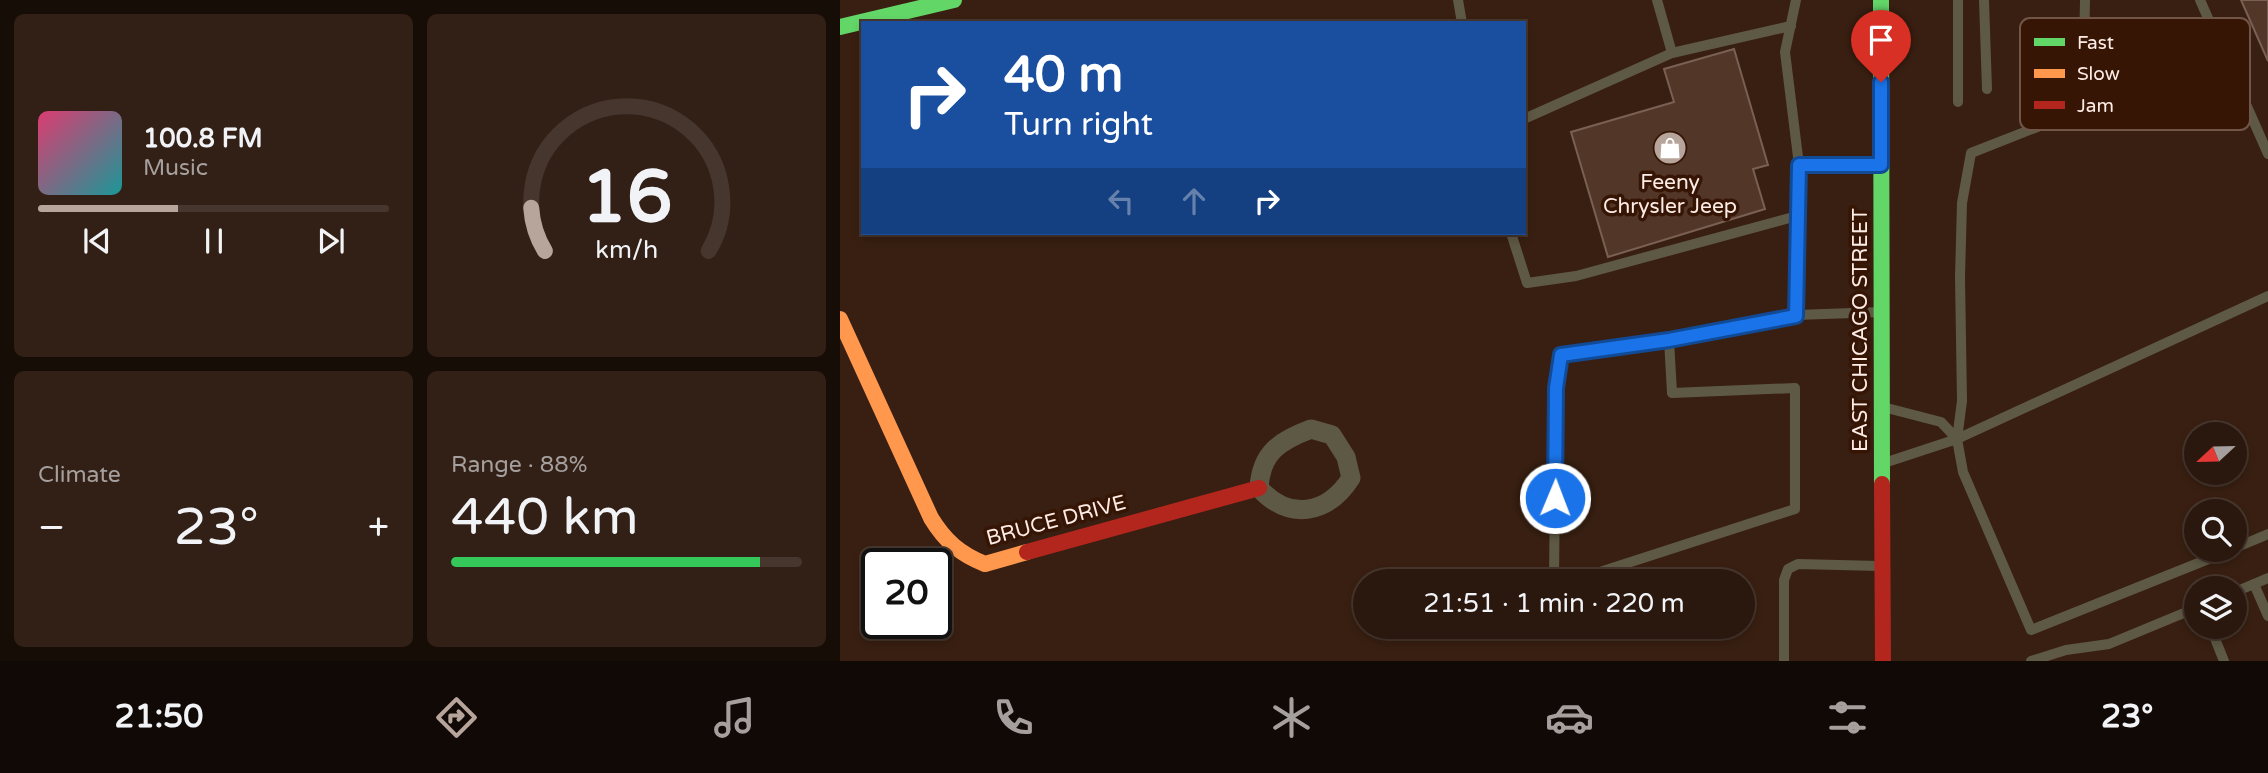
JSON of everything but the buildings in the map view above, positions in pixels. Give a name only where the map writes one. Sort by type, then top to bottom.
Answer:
[{"type":"street","points":[[865,21],[954,0]]},
{"type":"street","name":"EAST CHICAGO STREET","points":[[1881,0],[1883,661]]},
{"type":"street","points":[[840,27],[861,22]]},
{"type":"street","name":"BRUCE DRIVE","points":[[840,319],[931,518],[961,555],[985,564],[1259,488]]},
{"type":"street","points":[[1311,429],[1332,435],[1346,457],[1351,478],[1340,495],[1325,504],[1302,511],[1273,503],[1259,488],[1261,468],[1287,438],[1311,429]]},
{"type":"lane","points":[[1458,0],[1462,21]]},
{"type":"lane","points":[[1657,0],[1672,52]]},
{"type":"lane","points":[[1796,0],[1785,52],[1799,165],[1796,316]]},
{"type":"lane","points":[[1958,0],[1958,102]]},
{"type":"lane","points":[[1984,0],[1987,89]]},
{"type":"lane","points":[[2085,0],[2085,18]]},
{"type":"lane","points":[[2200,0],[2208,18]]},
{"type":"lane","points":[[1526,118],[1672,52],[1791,26]]},
{"type":"lane","points":[[2250,112],[2268,153]]},
{"type":"lane","points":[[2029,130],[1971,153],[1962,203],[1960,277],[1962,401],[1957,439],[1963,472],[2031,630],[2201,562]]},
{"type":"lane","points":[[1799,165],[1881,165]]},
{"type":"lane","points":[[1512,235],[1527,283],[1586,274],[1797,216]]},
{"type":"lane","points":[[1881,464],[1957,439],[2268,296]]},
{"type":"lane","points":[[1554,569],[1556,388],[1561,355],[1669,340],[1796,316],[1882,312]]},
{"type":"lane","points":[[1609,569],[1795,509],[1795,388],[1672,393],[1669,340]]},
{"type":"lane","points":[[1881,407],[1941,422],[1957,439]]},
{"type":"lane","points":[[2247,543],[2268,534]]},
{"type":"lane","points":[[1784,661],[1784,580],[1788,569],[1798,564],[1882,566]]},
{"type":"lane","points":[[2247,587],[2268,579]]},
{"type":"lane","points":[[2254,584],[2268,616]]},
{"type":"lane","points":[[2031,661],[2066,650],[2109,644],[2184,613]]},
{"type":"lane","points":[[2215,639],[2224,661]]},
{"type":"traffic: fast","points":[[865,21],[954,0]]},
{"type":"traffic: fast","points":[[1881,0],[1882,484]]},
{"type":"traffic: fast","points":[[840,27],[861,22]]},
{"type":"traffic: slow","points":[[840,319],[931,518],[942,533],[954,546],[985,564],[1027,552]]},
{"type":"traffic: jam","points":[[1882,484],[1883,661]]},
{"type":"traffic: jam","points":[[1027,552],[1259,488]]},
{"type":"place","name":"Feeny Chrysler Jeep","points":[[1670,148]]},
{"type":"route","points":[[1555,498],[1556,388],[1561,355],[1669,340],[1796,316],[1799,165],[1881,165],[1881,82]]}]
